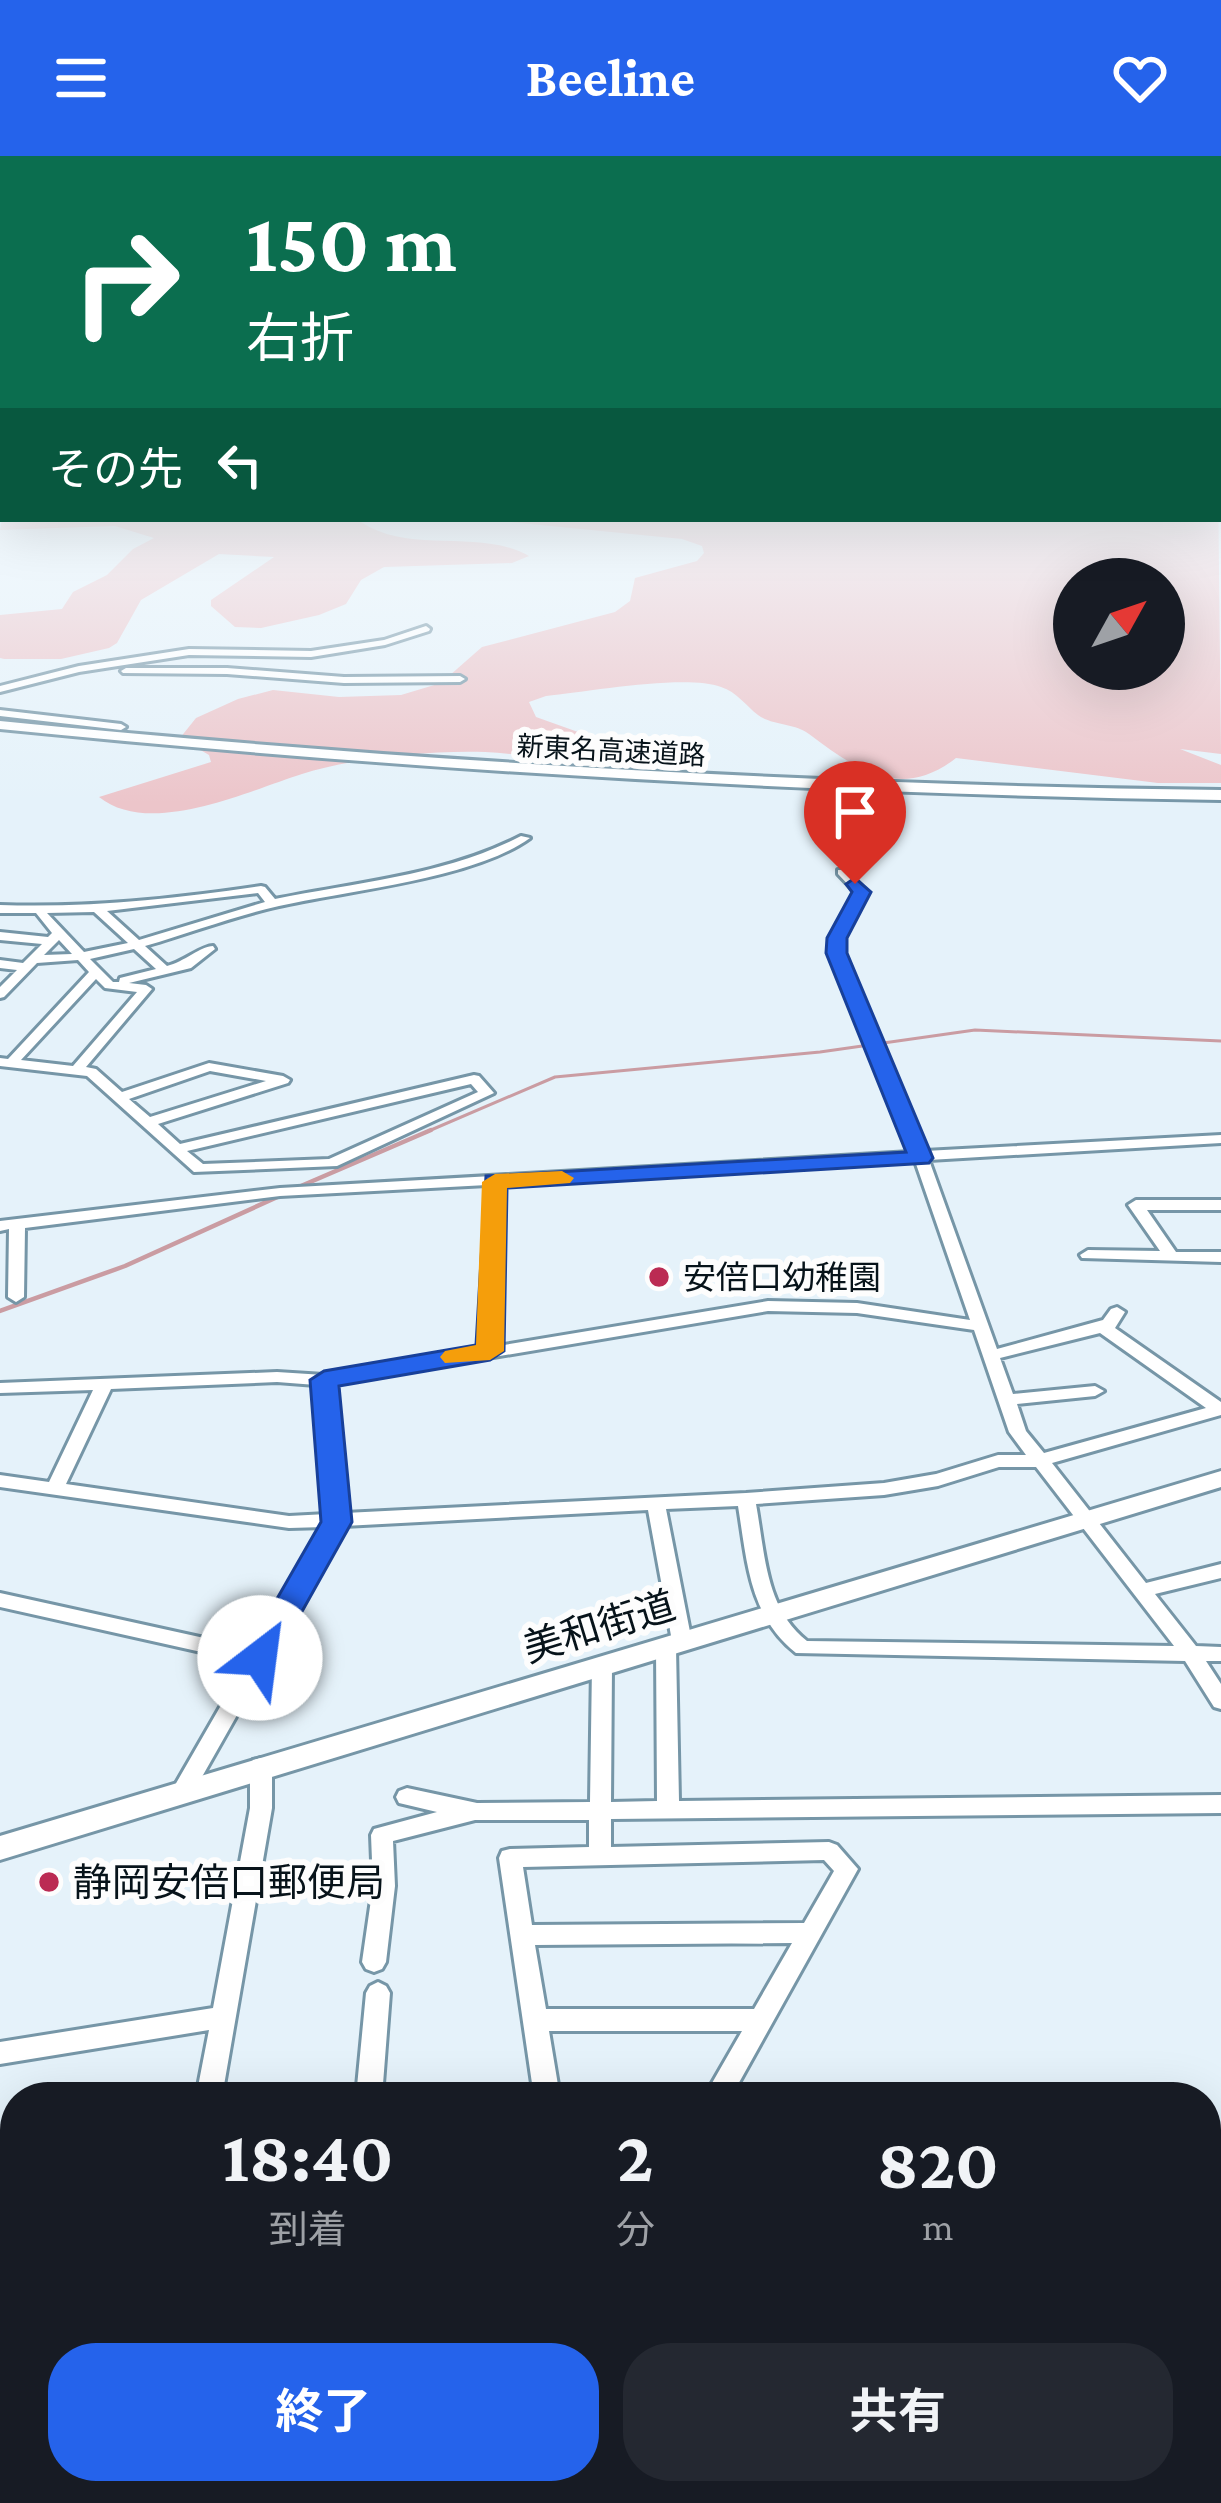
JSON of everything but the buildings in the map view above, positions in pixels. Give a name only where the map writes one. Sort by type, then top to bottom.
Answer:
[{"type":"highway","name":"新東名高速道路","points":[[0,724],[242,749],[763,784],[1221,795]]},
{"type":"highway","name":"新東名高速道路","points":[[0,739],[219,761],[754,796],[1213,808]]},
{"type":"main road","name":"美和街道","points":[[0,1848],[1221,1479]]},
{"type":"street","points":[[102,668],[189,652],[328,651],[426,629]]},
{"type":"street","points":[[0,689],[79,669],[102,668],[344,680],[460,679]]},
{"type":"street","points":[[0,713],[121,728]]},
{"type":"street","points":[[0,964],[83,959],[272,903],[481,857],[525,838]]},
{"type":"street","points":[[842,872],[861,892],[837,938],[836,953],[921,1158],[1018,1432],[1036,1461],[1191,1654],[1221,1701]]},
{"type":"street","points":[[0,909],[40,914],[164,906],[261,889],[272,903]]},
{"type":"street","points":[[98,909],[165,971]]},
{"type":"street","points":[[40,914],[55,937],[109,985],[146,988],[77,1070]]},
{"type":"street","points":[[0,936],[55,937]]},
{"type":"street","points":[[0,994],[55,937]]},
{"type":"street","points":[[76,991],[187,965],[209,950]]},
{"type":"street","points":[[6,1063],[96,972]]},
{"type":"street","points":[[6,1063],[91,1072],[119,1098],[176,1149],[199,1169],[332,1163],[487,1093],[474,1079],[176,1149]]},
{"type":"street","points":[[119,1098],[208,1067],[284,1080],[147,1123]]},
{"type":"street","points":[[16,1297],[8,1225],[280,1192],[1218,1144]]},
{"type":"street","points":[[490,1351],[495,1182]]},
{"type":"street","points":[[1171,1256],[1136,1204],[1221,1205]]},
{"type":"street","points":[[1088,1255],[1221,1257]]},
{"type":"street","points":[[0,1388],[324,1380],[768,1306],[857,1308],[979,1326]]},
{"type":"street","points":[[990,1356],[1111,1318],[1220,1409]]},
{"type":"street","points":[[182,1792],[337,1522],[324,1380]]},
{"type":"street","points":[[54,1490],[105,1383]]},
{"type":"street","points":[[1006,1400],[1095,1390]]},
{"type":"street","points":[[0,1481],[240,1517],[337,1522],[746,1499],[884,1490],[938,1480],[998,1461],[1036,1461],[1220,1409]]},
{"type":"street","points":[[746,1499],[769,1615],[792,1642],[821,1652],[1221,1654]]},
{"type":"street","points":[[656,1504],[674,1644],[668,1810]]},
{"type":"street","points":[[1140,1591],[1221,1570]]},
{"type":"street","points":[[0,1600],[260,1658]]},
{"type":"street","points":[[600,1853],[602,1666]]},
{"type":"street","points":[[212,2082],[261,1808],[261,1766]]},
{"type":"street","points":[[407,1797],[477,1812],[1221,1804]]},
{"type":"street","points":[[374,1962],[385,1886],[382,1834],[477,1812]]},
{"type":"street","points":[[544,2082],[510,1858],[829,1851],[848,1869],[725,2082]]},
{"type":"street","points":[[521,1935],[811,1933]]},
{"type":"street","points":[[370,2082],[378,1993]]},
{"type":"street","points":[[0,2053],[223,2018]]},
{"type":"street","points":[[533,2020],[761,2020]]},
{"type":"shaded area","points":[[88,585],[167,585],[141,600],[117,643],[109,648],[61,659],[0,658],[0,615],[62,609],[73,592]]},
{"type":"shaded area","points":[[234,585],[358,585],[346,604],[261,628],[235,627],[211,606],[211,600]]},
{"type":"shaded area","points":[[634,585],[1053,585],[1053,690],[1185,690],[1185,585],[1219,585],[1221,754],[1180,749],[1221,765],[1221,783],[1158,783],[956,758],[917,777],[880,776],[844,759],[803,730],[764,719],[727,689],[684,682],[546,696],[529,702],[536,717],[606,742],[595,758],[485,752],[392,756],[322,768],[227,800],[171,812],[120,808],[99,797],[211,762],[209,755],[180,738],[196,718],[238,699],[273,690],[339,697],[401,695],[441,683],[482,647],[615,612],[630,601]]},
{"type":"waterway","points":[[429,1131],[555,1077],[820,1052],[975,1030],[1221,1041]]},
{"type":"waterway","points":[[294,1189],[429,1131]]},
{"type":"waterway","points":[[424,1133],[429,1131]]},
{"type":"waterway","points":[[0,1311],[125,1266],[284,1194]]},
{"type":"slow traffic","points":[[454,1357],[490,1351],[495,1182],[562,1178]]},
{"type":"place","name":"安倍口幼稚園","points":[[659,1277]]},
{"type":"place","name":"静岡安倍口郵便局","points":[[49,1882]]},
{"type":"route","points":[[260,1658],[337,1522],[324,1380],[490,1351],[495,1182],[921,1158],[836,953],[837,938],[861,892],[855,884]]}]
